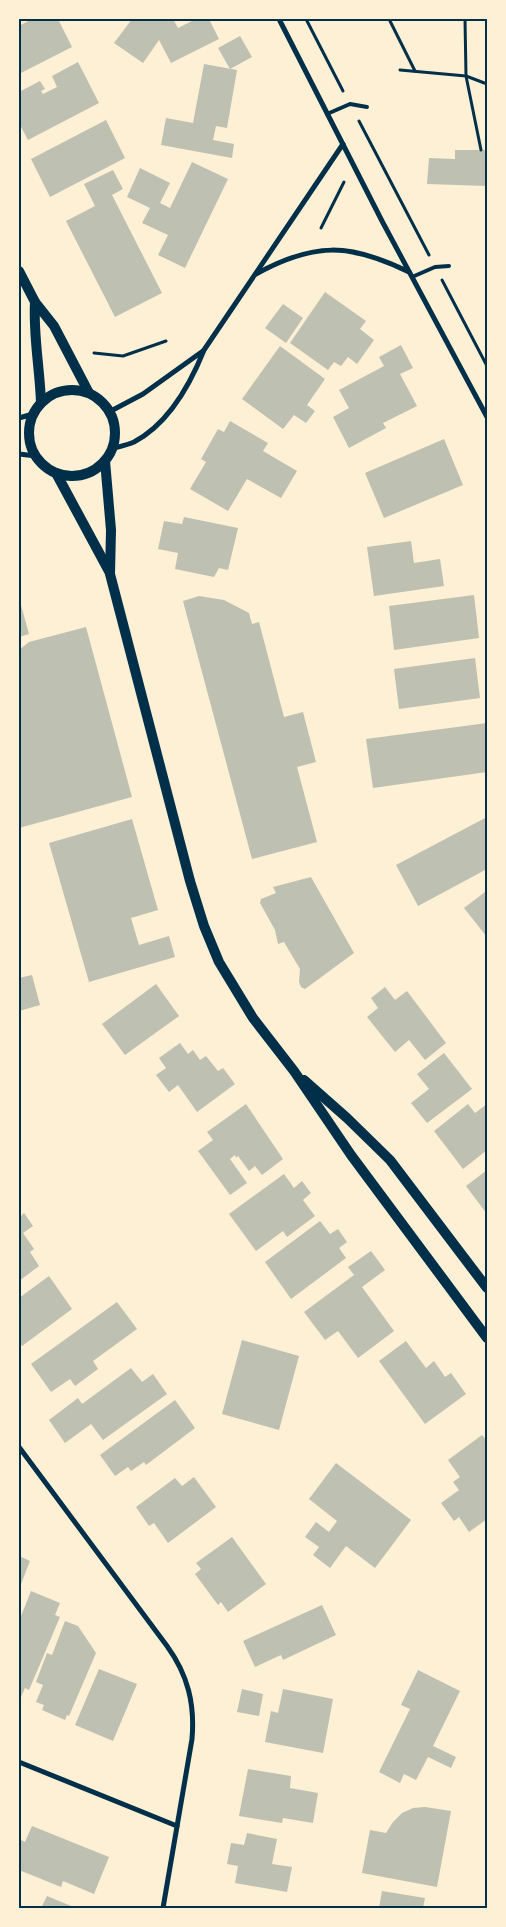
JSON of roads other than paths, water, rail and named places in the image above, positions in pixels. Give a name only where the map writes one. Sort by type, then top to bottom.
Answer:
[{"type":"main road","points":[[19,271],[35,302],[54,326],[89,394]]},
{"type":"main road","points":[[35,302],[34,329],[40,372],[41,403]]},
{"type":"main road","points":[[76,390],[97,398],[109,412],[114,424],[115,437],[105,460],[95,469],[83,475],[70,476],[56,473],[44,467],[30,443],[29,428],[33,414],[41,403],[51,395],[63,391],[76,390]]},
{"type":"main road","points":[[105,460],[110,530],[110,574]]},
{"type":"main road","points":[[56,473],[110,574],[190,881],[204,926],[230,983],[294,1071],[351,1155],[487,1338]]},
{"type":"main road","points":[[294,1071],[352,1122],[390,1160],[487,1288]]},
{"type":"street","points":[[278,19],[487,417]]},
{"type":"street","points":[[111,449],[134,442],[158,424],[191,382],[204,350],[342,144]]},
{"type":"street","points":[[254,275],[297,255],[328,250],[367,255],[411,275]]},
{"type":"street","points":[[109,412],[143,394],[204,350]]},
{"type":"street","points":[[19,418],[33,414]]},
{"type":"street","points":[[19,454],[36,456]]},
{"type":"street","points":[[19,1447],[167,1646],[185,1677],[193,1706],[193,1728],[163,1908]]},
{"type":"street","points":[[19,1762],[177,1826]]},
{"type":"lane","points":[[328,114],[350,104],[367,107]]},
{"type":"lane","points":[[411,275],[435,267],[449,266]]}]
